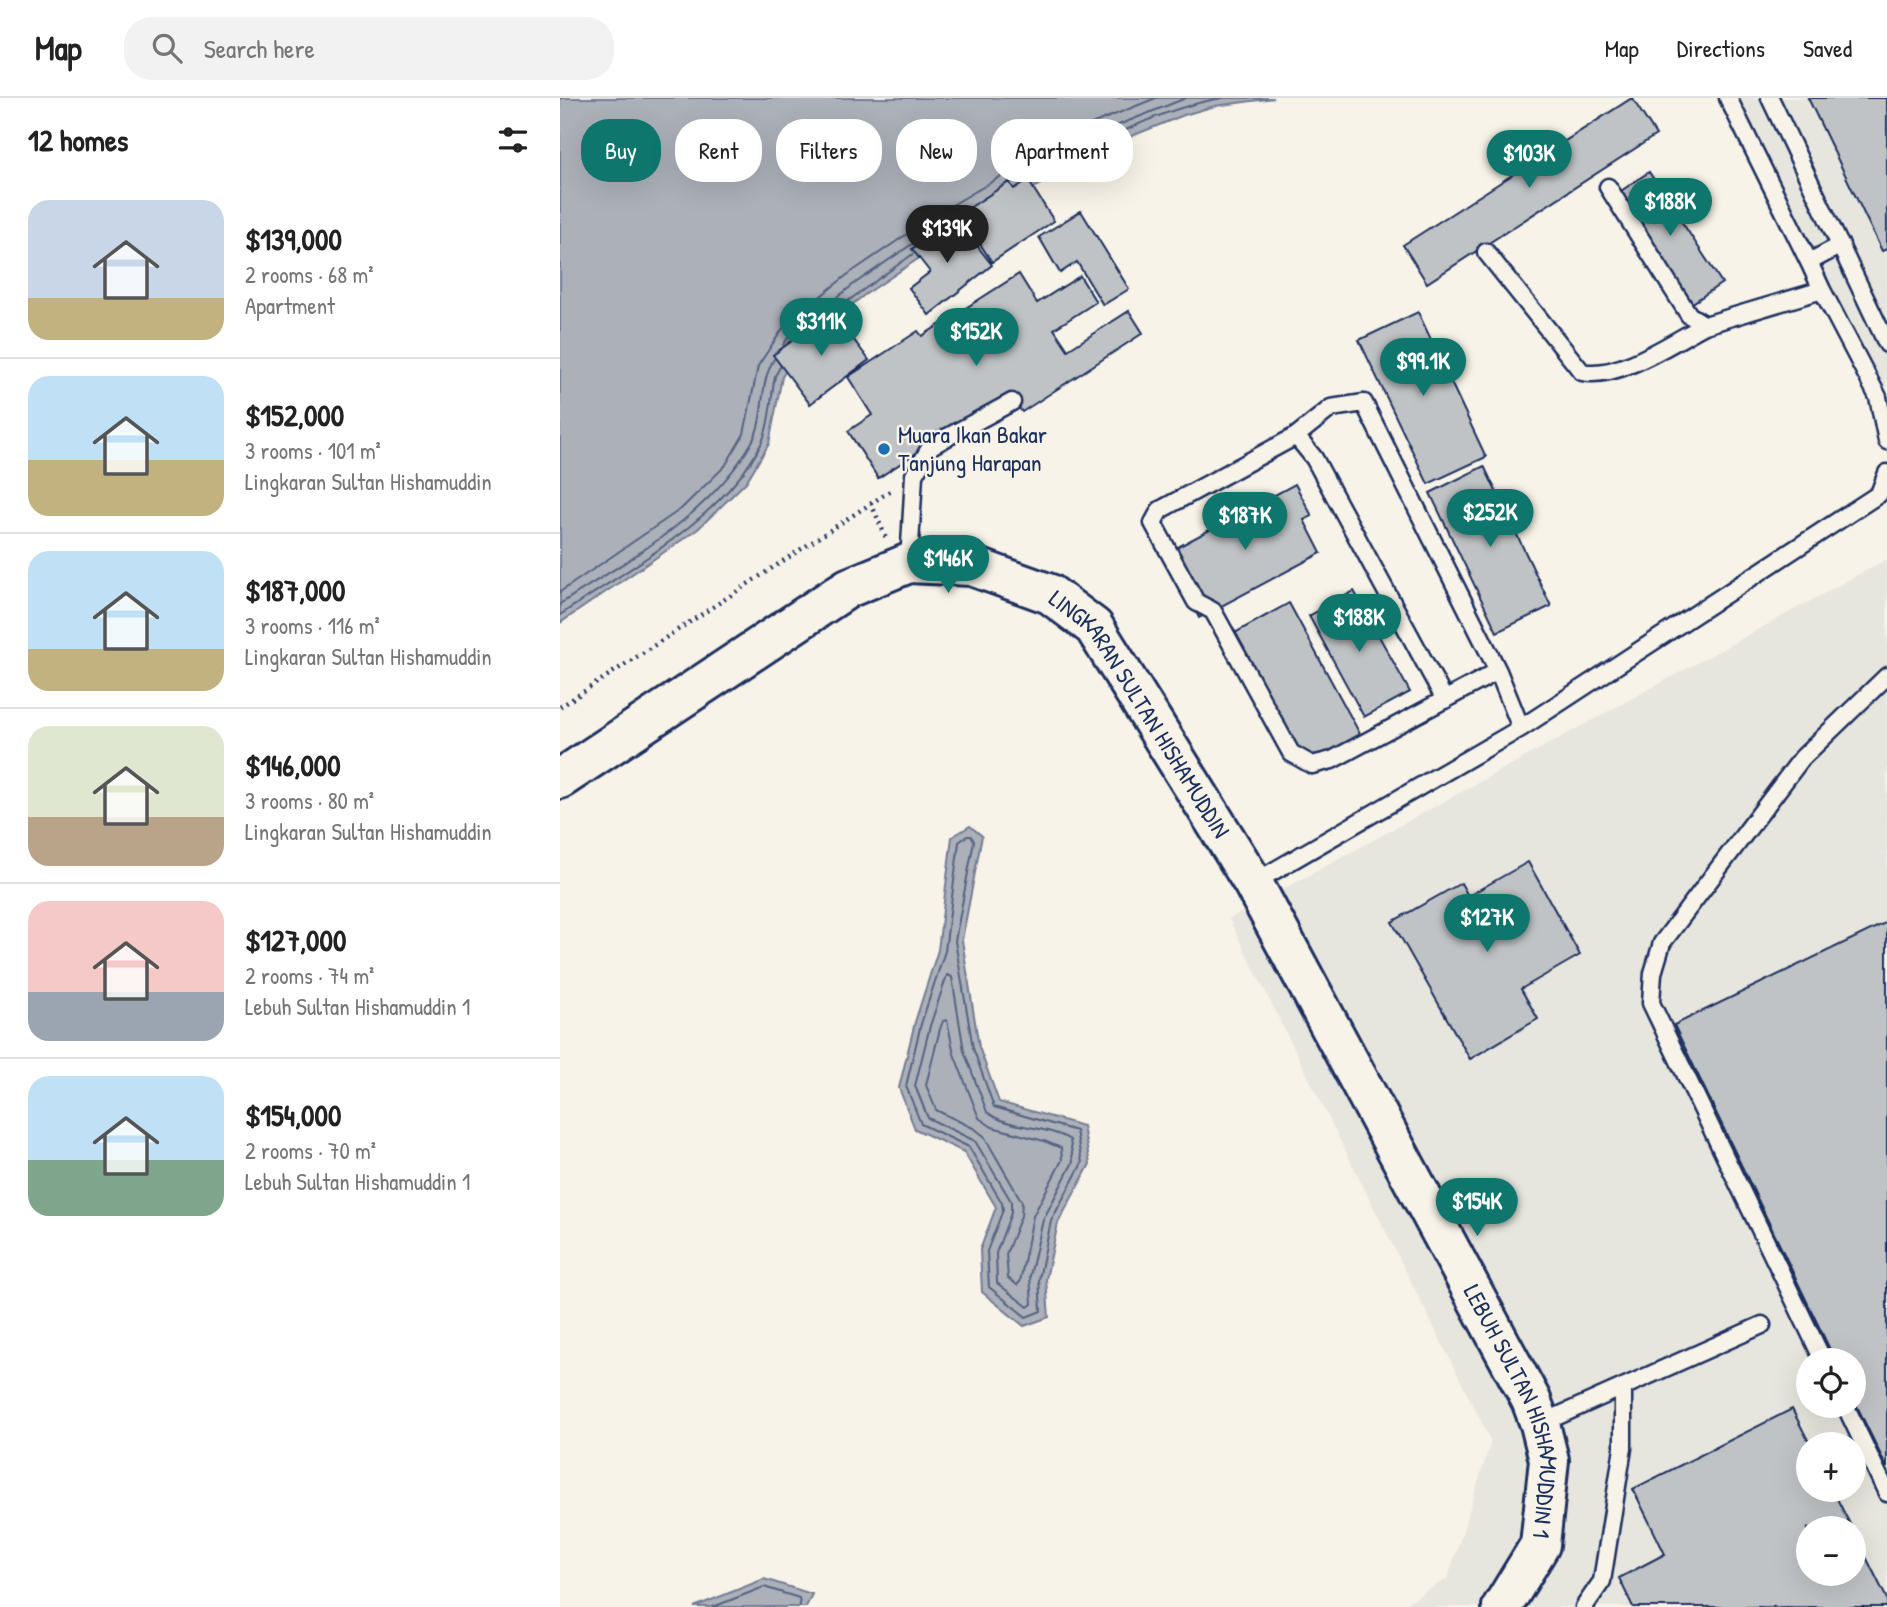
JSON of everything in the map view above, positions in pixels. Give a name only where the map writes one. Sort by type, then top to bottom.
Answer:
[{"type":"street","name":"LINGKARAN SULTAN HISHAMUDDIN","points":[[560,779],[848,588],[909,563],[972,566],[1050,594],[1094,627],[1253,883]]},
{"type":"street","name":"LEBUH SULTAN HISHAMUDDIN 1","points":[[1253,883],[1531,1401],[1540,1424],[1549,1460],[1540,1545],[1502,1607]]},
{"type":"lane","points":[[1728,98],[1878,397],[1887,441]]},
{"type":"lane","points":[[1770,98],[1887,344]]},
{"type":"lane","points":[[1608,187],[1689,316],[1705,325]]},
{"type":"lane","points":[[1809,262],[1842,245]]},
{"type":"lane","points":[[1486,253],[1582,372],[1596,375],[1625,366],[1705,325],[1822,290]]},
{"type":"lane","points":[[909,563],[914,475],[931,446],[1012,402]]},
{"type":"lane","points":[[1498,671],[1332,760],[1312,765],[1291,753],[1213,611],[1196,602],[1153,523],[1160,510],[1296,436],[1331,408],[1364,403],[1498,671],[1521,728]]},
{"type":"lane","points":[[1296,436],[1314,458],[1446,699]]},
{"type":"lane","points":[[1253,883],[1521,728],[1880,494],[1887,473]]},
{"type":"lane","points":[[1817,1348],[1651,1003],[1653,973],[1662,943],[1802,758],[1887,676]]},
{"type":"lane","points":[[1540,1424],[1762,1325]]},
{"type":"lane","points":[[1584,1607],[1602,1581],[1623,1448],[1623,1388]]},
{"type":"lane","points":[[1851,1418],[1887,1493]]},
{"type":"path","points":[[560,707],[914,475]]},
{"type":"shaded area","points":[[1722,98],[1887,98],[1887,438]]},
{"type":"shaded area","points":[[1887,559],[1887,1607],[1400,1607],[1448,1578],[1491,1441],[1229,919]]},
{"type":"water","points":[[560,98],[1274,98],[1215,106],[1133,136],[1133,119],[991,119],[991,182],[1044,182],[949,238],[863,296],[801,346],[782,377],[769,444],[746,482],[698,529],[560,623]]},
{"type":"water","points":[[970,826],[982,836],[962,940],[979,1047],[999,1102],[1083,1126],[1090,1164],[1058,1223],[1046,1279],[1049,1317],[1024,1326],[982,1292],[980,1250],[996,1207],[964,1152],[915,1129],[899,1088],[915,1022],[938,950],[952,837]]},
{"type":"water","points":[[764,1579],[812,1594],[806,1607],[694,1607]]},
{"type":"building","points":[[1632,98],[1656,135],[1427,283],[1403,245]]},
{"type":"building","points":[[1808,98],[1887,98],[1887,249],[1882,251]]},
{"type":"building","points":[[1649,172],[1722,283],[1691,304],[1618,193]]},
{"type":"building","points":[[1009,182],[1014,189],[1029,182],[1054,221],[992,262],[960,214]]},
{"type":"building","points":[[1081,211],[1129,289],[1103,305],[1077,262],[1060,273],[1039,237]]},
{"type":"building","points":[[954,216],[992,265],[929,315],[909,288],[930,272],[912,249]]},
{"type":"building","points":[[1019,274],[1037,303],[1080,276],[1096,302],[1054,329],[1068,350],[1129,311],[1143,333],[1022,412],[1009,393],[878,478],[848,431],[872,415],[848,377],[918,331],[922,336]]},
{"type":"building","points":[[832,311],[869,360],[810,404],[773,355]]},
{"type":"building","points":[[1418,312],[1486,457],[1428,484],[1359,340]]},
{"type":"building","points":[[1484,466],[1551,606],[1497,632],[1430,493]]},
{"type":"building","points":[[1295,484],[1312,516],[1304,520],[1321,553],[1199,618],[1165,554]]},
{"type":"building","points":[[1354,591],[1410,692],[1364,717],[1309,616]]},
{"type":"building","points":[[1289,603],[1366,745],[1311,775],[1235,633]]},
{"type":"building","points":[[1528,862],[1580,955],[1521,989],[1538,1019],[1470,1059],[1392,922],[1461,883],[1468,896]]},
{"type":"building","points":[[1887,922],[1887,1468],[1863,1418],[1866,1418],[1866,1348],[1829,1348],[1674,1025]]},
{"type":"building","points":[[1792,1409],[1804,1432],[1796,1432],[1796,1502],[1839,1502],[1846,1516],[1796,1516],[1796,1586],[1866,1586],[1866,1557],[1887,1599],[1887,1607],[1633,1607],[1619,1578],[1665,1554],[1633,1489]]},
{"type":"place","name":"Muara Ikan Bakar Tanjung Harapan","points":[[884,449]]}]
